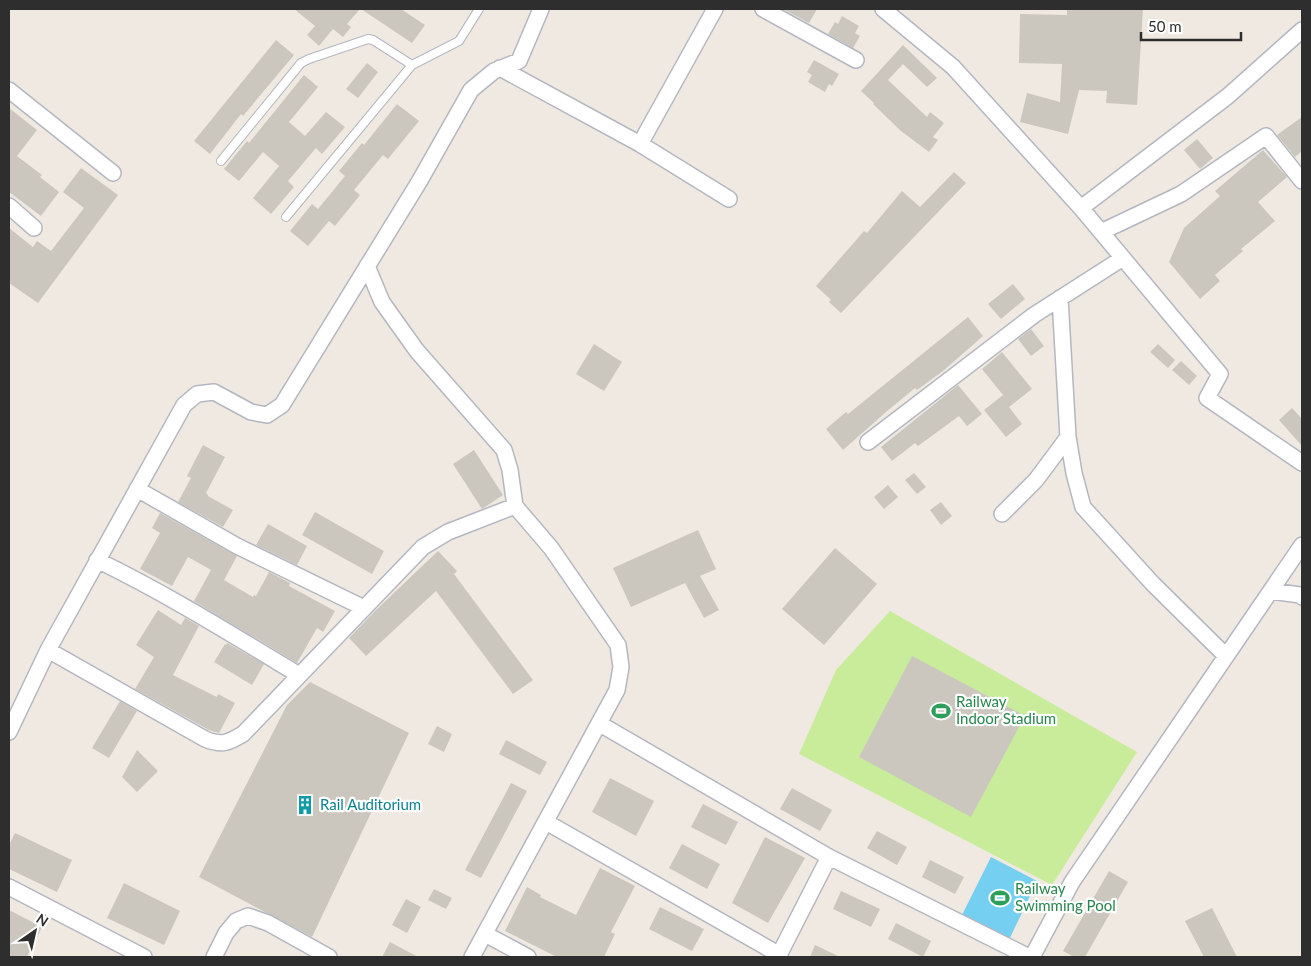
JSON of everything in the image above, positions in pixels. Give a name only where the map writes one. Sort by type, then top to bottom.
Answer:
[{"type":"street","points":[[9,732],[48,650],[184,405],[197,394],[214,392],[251,412],[268,415],[282,405],[419,182],[471,90],[494,71],[519,61],[541,9]]},
{"type":"street","points":[[640,144],[715,9]]},
{"type":"street","points":[[763,9],[856,60]]},
{"type":"street","points":[[883,9],[952,67],[1081,208],[1220,374],[1207,398],[1302,463]]},
{"type":"street","points":[[1081,208],[1228,96],[1302,30]]},
{"type":"street","points":[[500,68],[640,144],[729,199]]},
{"type":"street","points":[[9,90],[113,173]]},
{"type":"street","points":[[1101,232],[1181,194],[1266,136],[1302,181]]},
{"type":"street","points":[[9,206],[34,228]]},
{"type":"street","points":[[868,442],[1034,315],[1123,258]]},
{"type":"street","points":[[367,266],[382,302],[417,351],[504,450],[510,470],[515,506],[551,548],[618,645],[621,667],[617,690],[472,957]]},
{"type":"street","points":[[1060,298],[1068,437],[1074,473],[1083,507],[1153,584],[1226,656]]},
{"type":"street","points":[[1002,514],[1036,480],[1068,437]]},
{"type":"street","points":[[137,490],[237,546],[364,608]]},
{"type":"street","points":[[48,650],[216,743],[229,742],[243,734],[423,548],[448,532],[515,506]]},
{"type":"street","points":[[600,724],[829,856],[1030,957],[1072,882],[1302,545]]},
{"type":"street","points":[[97,560],[134,578],[217,625],[299,675]]},
{"type":"street","points":[[1271,591],[1300,595],[1302,597]]},
{"type":"street","points":[[546,822],[779,956],[829,856]]},
{"type":"street","points":[[9,887],[144,957]]},
{"type":"street","points":[[214,957],[226,933],[236,921],[248,916],[268,923],[329,957]]},
{"type":"street","points":[[485,934],[528,957]]},
{"type":"lane","points":[[286,217],[412,65],[459,41],[479,9]]},
{"type":"lane","points":[[221,161],[301,64],[309,59],[368,39],[373,40],[412,65]]},
{"type":"green space","name":"Railway Indoor Stadium","points":[[890,611],[1137,752],[1052,885],[799,754],[836,670]]},
{"type":"water","name":"Railway Swimming Pool","points":[[991,857],[1037,881],[1009,940],[962,915]]},
{"type":"building","points":[[294,9],[360,9],[347,24],[351,27],[343,37],[333,29],[319,46],[307,35],[315,26]]},
{"type":"building","points":[[361,9],[401,9],[425,25],[412,43]]},
{"type":"building","points":[[783,9],[817,9],[809,23]]},
{"type":"building","points":[[1067,9],[1143,9],[1137,105],[1106,103],[1107,91],[1079,90],[1068,134],[1020,122],[1027,93],[1060,102],[1062,64],[1019,63],[1020,14],[1067,15]]},
{"type":"building","points":[[842,16],[859,26],[855,33],[860,36],[853,48],[828,34],[835,22],[838,24]]},
{"type":"building","points":[[276,40],[294,55],[243,116],[241,114],[210,154],[194,141]]},
{"type":"building","points":[[903,45],[937,78],[927,87],[903,64],[888,80],[927,117],[930,112],[944,123],[933,137],[938,140],[929,152],[901,131],[861,91]]},
{"type":"building","points":[[814,60],[839,74],[832,86],[829,84],[825,92],[808,82],[812,75],[807,72]]},
{"type":"building","points":[[367,63],[378,72],[358,98],[346,89]]},
{"type":"building","points":[[304,75],[318,87],[289,122],[305,136],[326,112],[345,127],[322,154],[316,148],[288,181],[294,187],[271,214],[253,198],[279,166],[263,152],[239,181],[224,169],[247,141],[249,143]]},
{"type":"building","points":[[397,104],[419,121],[388,159],[383,155],[354,190],[360,195],[335,226],[329,221],[308,246],[290,231],[312,204],[318,209],[345,176],[339,171],[362,143],[364,145]]},
{"type":"building","points":[[9,108],[37,130],[17,156],[42,175],[40,177],[59,192],[41,216],[9,192]]},
{"type":"building","points":[[1302,117],[1302,151],[1295,157],[1277,135]]},
{"type":"building","points":[[1197,139],[1213,158],[1200,169],[1184,150]]},
{"type":"building","points":[[1263,150],[1287,177],[1258,202],[1275,221],[1241,249],[1243,251],[1215,275],[1220,281],[1200,299],[1169,262],[1184,228],[1220,196],[1215,191]]},
{"type":"building","points":[[81,168],[118,195],[38,303],[9,283],[9,228],[33,247],[37,241],[51,251],[84,208],[63,192]]},
{"type":"building","points":[[954,172],[966,183],[841,313],[816,286],[864,231],[867,233],[902,191],[920,207]]},
{"type":"building","points":[[1013,284],[1025,299],[1001,319],[988,304]]},
{"type":"building","points":[[968,317],[983,336],[943,371],[917,390],[915,388],[843,450],[826,429],[846,412],[848,414]]},
{"type":"building","points":[[1031,329],[1044,346],[1031,356],[1018,339]]},
{"type":"building","points":[[594,344],[622,362],[604,391],[576,374]]},
{"type":"building","points":[[1158,344],[1175,360],[1168,368],[1150,352]]},
{"type":"building","points":[[1002,352],[1032,389],[1009,407],[1022,424],[1006,437],[984,410],[1003,395],[982,369]]},
{"type":"building","points":[[1181,361],[1197,376],[1189,385],[1172,370]]},
{"type":"building","points":[[958,385],[982,414],[967,426],[959,416],[918,446],[915,443],[892,461],[881,447]]},
{"type":"building","points":[[1292,408],[1302,419],[1302,446],[1279,420]]},
{"type":"building","points":[[203,445],[225,457],[206,493],[233,510],[223,527],[178,502],[191,478],[187,476]]},
{"type":"building","points":[[474,450],[503,495],[482,509],[453,464]]},
{"type":"building","points":[[914,473],[926,487],[917,494],[905,480]]},
{"type":"building","points":[[888,485],[898,497],[884,509],[874,497]]},
{"type":"building","points":[[941,502],[952,516],[941,525],[930,510]]},
{"type":"building","points":[[315,512],[384,551],[372,574],[302,535]]},
{"type":"building","points":[[160,513],[237,556],[224,580],[253,597],[254,595],[256,596],[269,572],[290,583],[289,586],[335,611],[323,632],[317,628],[297,663],[194,601],[211,570],[188,557],[172,586],[140,569],[160,533],[152,528]]},
{"type":"building","points":[[268,524],[307,546],[297,565],[256,545]]},
{"type":"building","points":[[698,530],[716,569],[700,576],[719,610],[704,618],[685,583],[631,607],[613,568]]},
{"type":"building","points":[[835,548],[877,584],[824,645],[782,609]]},
{"type":"building","points":[[438,551],[457,571],[454,574],[533,680],[513,694],[436,591],[366,656],[349,638]]},
{"type":"building","points":[[158,610],[181,625],[185,618],[199,626],[173,675],[217,697],[218,694],[235,703],[219,733],[209,730],[135,689],[154,657],[136,645]]},
{"type":"building","points":[[227,643],[264,664],[252,685],[214,662]]},
{"type":"building","points":[[912,656],[1025,716],[971,817],[859,757]]},
{"type":"building","name":"Rail Auditorium","points":[[310,682],[409,733],[312,937],[199,877],[287,705]]},
{"type":"building","points":[[120,701],[137,711],[109,758],[92,748]]},
{"type":"building","points":[[437,726],[452,734],[444,752],[428,744]]},
{"type":"building","points":[[506,740],[547,762],[540,775],[499,754]]},
{"type":"building","points":[[137,750],[158,771],[137,792],[122,777]]},
{"type":"building","points":[[610,778],[654,801],[636,836],[592,812]]},
{"type":"building","points":[[511,783],[527,791],[481,878],[465,870]]},
{"type":"building","points":[[792,788],[832,810],[820,831],[780,809]]},
{"type":"building","points":[[703,804],[738,822],[726,845],[691,827]]},
{"type":"building","points":[[877,831],[907,847],[897,865],[867,848]]},
{"type":"building","points":[[15,833],[72,860],[57,892],[9,869],[9,845]]},
{"type":"building","points":[[765,837],[805,858],[768,923],[732,903]]},
{"type":"building","points":[[682,844],[720,864],[707,889],[669,868]]},
{"type":"building","points":[[930,860],[964,877],[955,894],[922,877]]},
{"type":"building","points":[[600,868],[635,886],[611,932],[615,934],[604,957],[557,957],[505,931],[527,887],[541,895],[540,897],[576,915]]},
{"type":"building","points":[[1109,871],[1128,882],[1085,957],[1074,957],[1063,951]]},
{"type":"building","points":[[124,883],[180,911],[164,945],[107,918]]},
{"type":"building","points":[[434,889],[452,898],[446,909],[428,900]]},
{"type":"building","points":[[841,891],[880,909],[871,927],[833,909]]},
{"type":"building","points":[[406,899],[421,907],[407,933],[392,925]]},
{"type":"building","points":[[660,907],[704,929],[692,951],[649,929]]},
{"type":"building","points":[[1212,908],[1237,957],[1204,957],[1185,921]]},
{"type":"building","points":[[9,910],[42,927],[27,957],[9,957]]},
{"type":"building","points":[[896,923],[931,941],[923,957],[888,939]]},
{"type":"building","points":[[390,942],[418,957],[382,957]]},
{"type":"building","points":[[815,945],[840,957],[810,957]]},
{"type":"place","name":"Railway Indoor Stadium","points":[[941,711]]},
{"type":"place","name":"Rail Auditorium","points":[[305,805]]},
{"type":"place","name":"Railway Swimming Pool","points":[[1000,898]]}]
